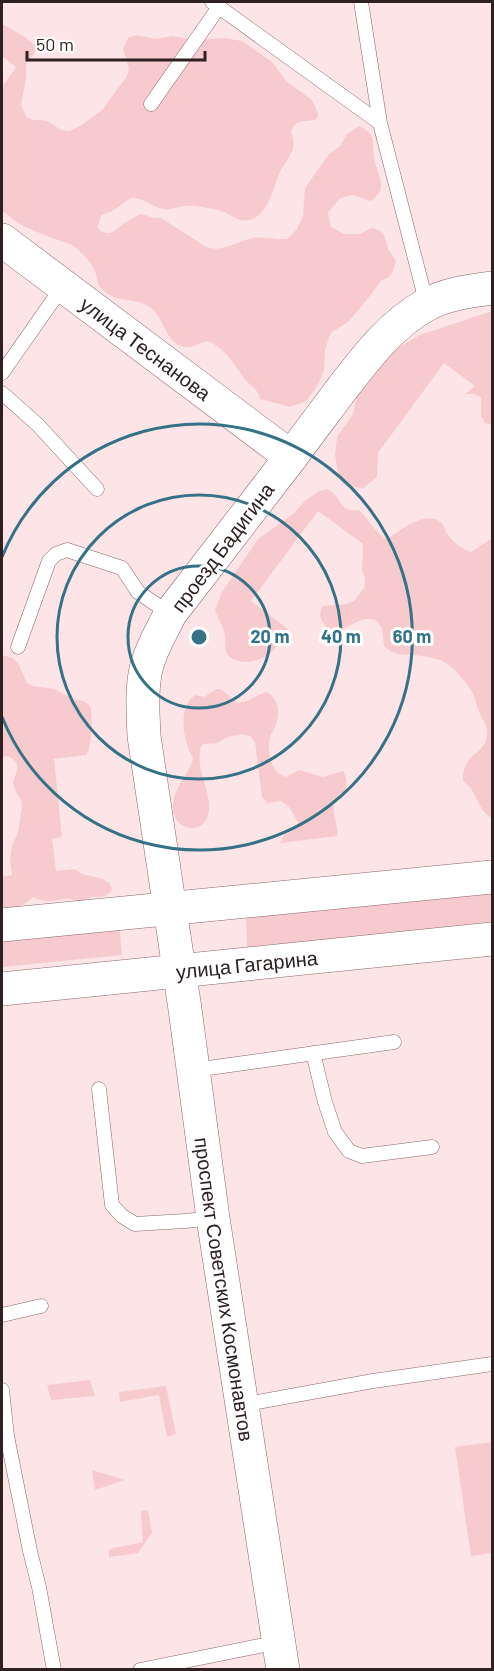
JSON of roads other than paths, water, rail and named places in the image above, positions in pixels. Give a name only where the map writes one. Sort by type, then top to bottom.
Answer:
[{"type":"main road","name":"улица Теснанова","points":[[2,240],[291,457]]},
{"type":"main road","name":"проезд Бадигина","points":[[169,909],[144,736],[142,704],[147,667],[170,614],[369,354],[405,319],[427,304],[460,293],[492,288]]},
{"type":"main road","points":[[2,925],[492,877]]},
{"type":"main road","name":"проспект Советских Космонавтов","points":[[169,909],[241,1405],[281,1656]]},
{"type":"main road","name":"улица Гагарина","points":[[2,988],[492,939]]},
{"type":"lane","points":[[361,2],[380,123],[427,304]]},
{"type":"lane","points":[[151,104],[216,4],[380,123]]},
{"type":"lane","points":[[2,373],[63,286]]},
{"type":"lane","points":[[2,393],[38,425],[97,489]]},
{"type":"lane","points":[[18,647],[49,561],[56,554],[67,550],[122,568],[138,592],[170,614]]},
{"type":"lane","points":[[193,1070],[393,1042]]},
{"type":"lane","points":[[313,1053],[335,1132],[349,1151],[362,1156],[432,1147]]},
{"type":"lane","points":[[99,1089],[112,1205],[122,1216],[135,1224],[213,1218]]},
{"type":"lane","points":[[2,1315],[41,1306]]},
{"type":"lane","points":[[241,1405],[373,1381],[492,1364]]},
{"type":"lane","points":[[2,1390],[7,1436],[54,1670]]},
{"type":"lane","points":[[140,1670],[281,1656]]}]
